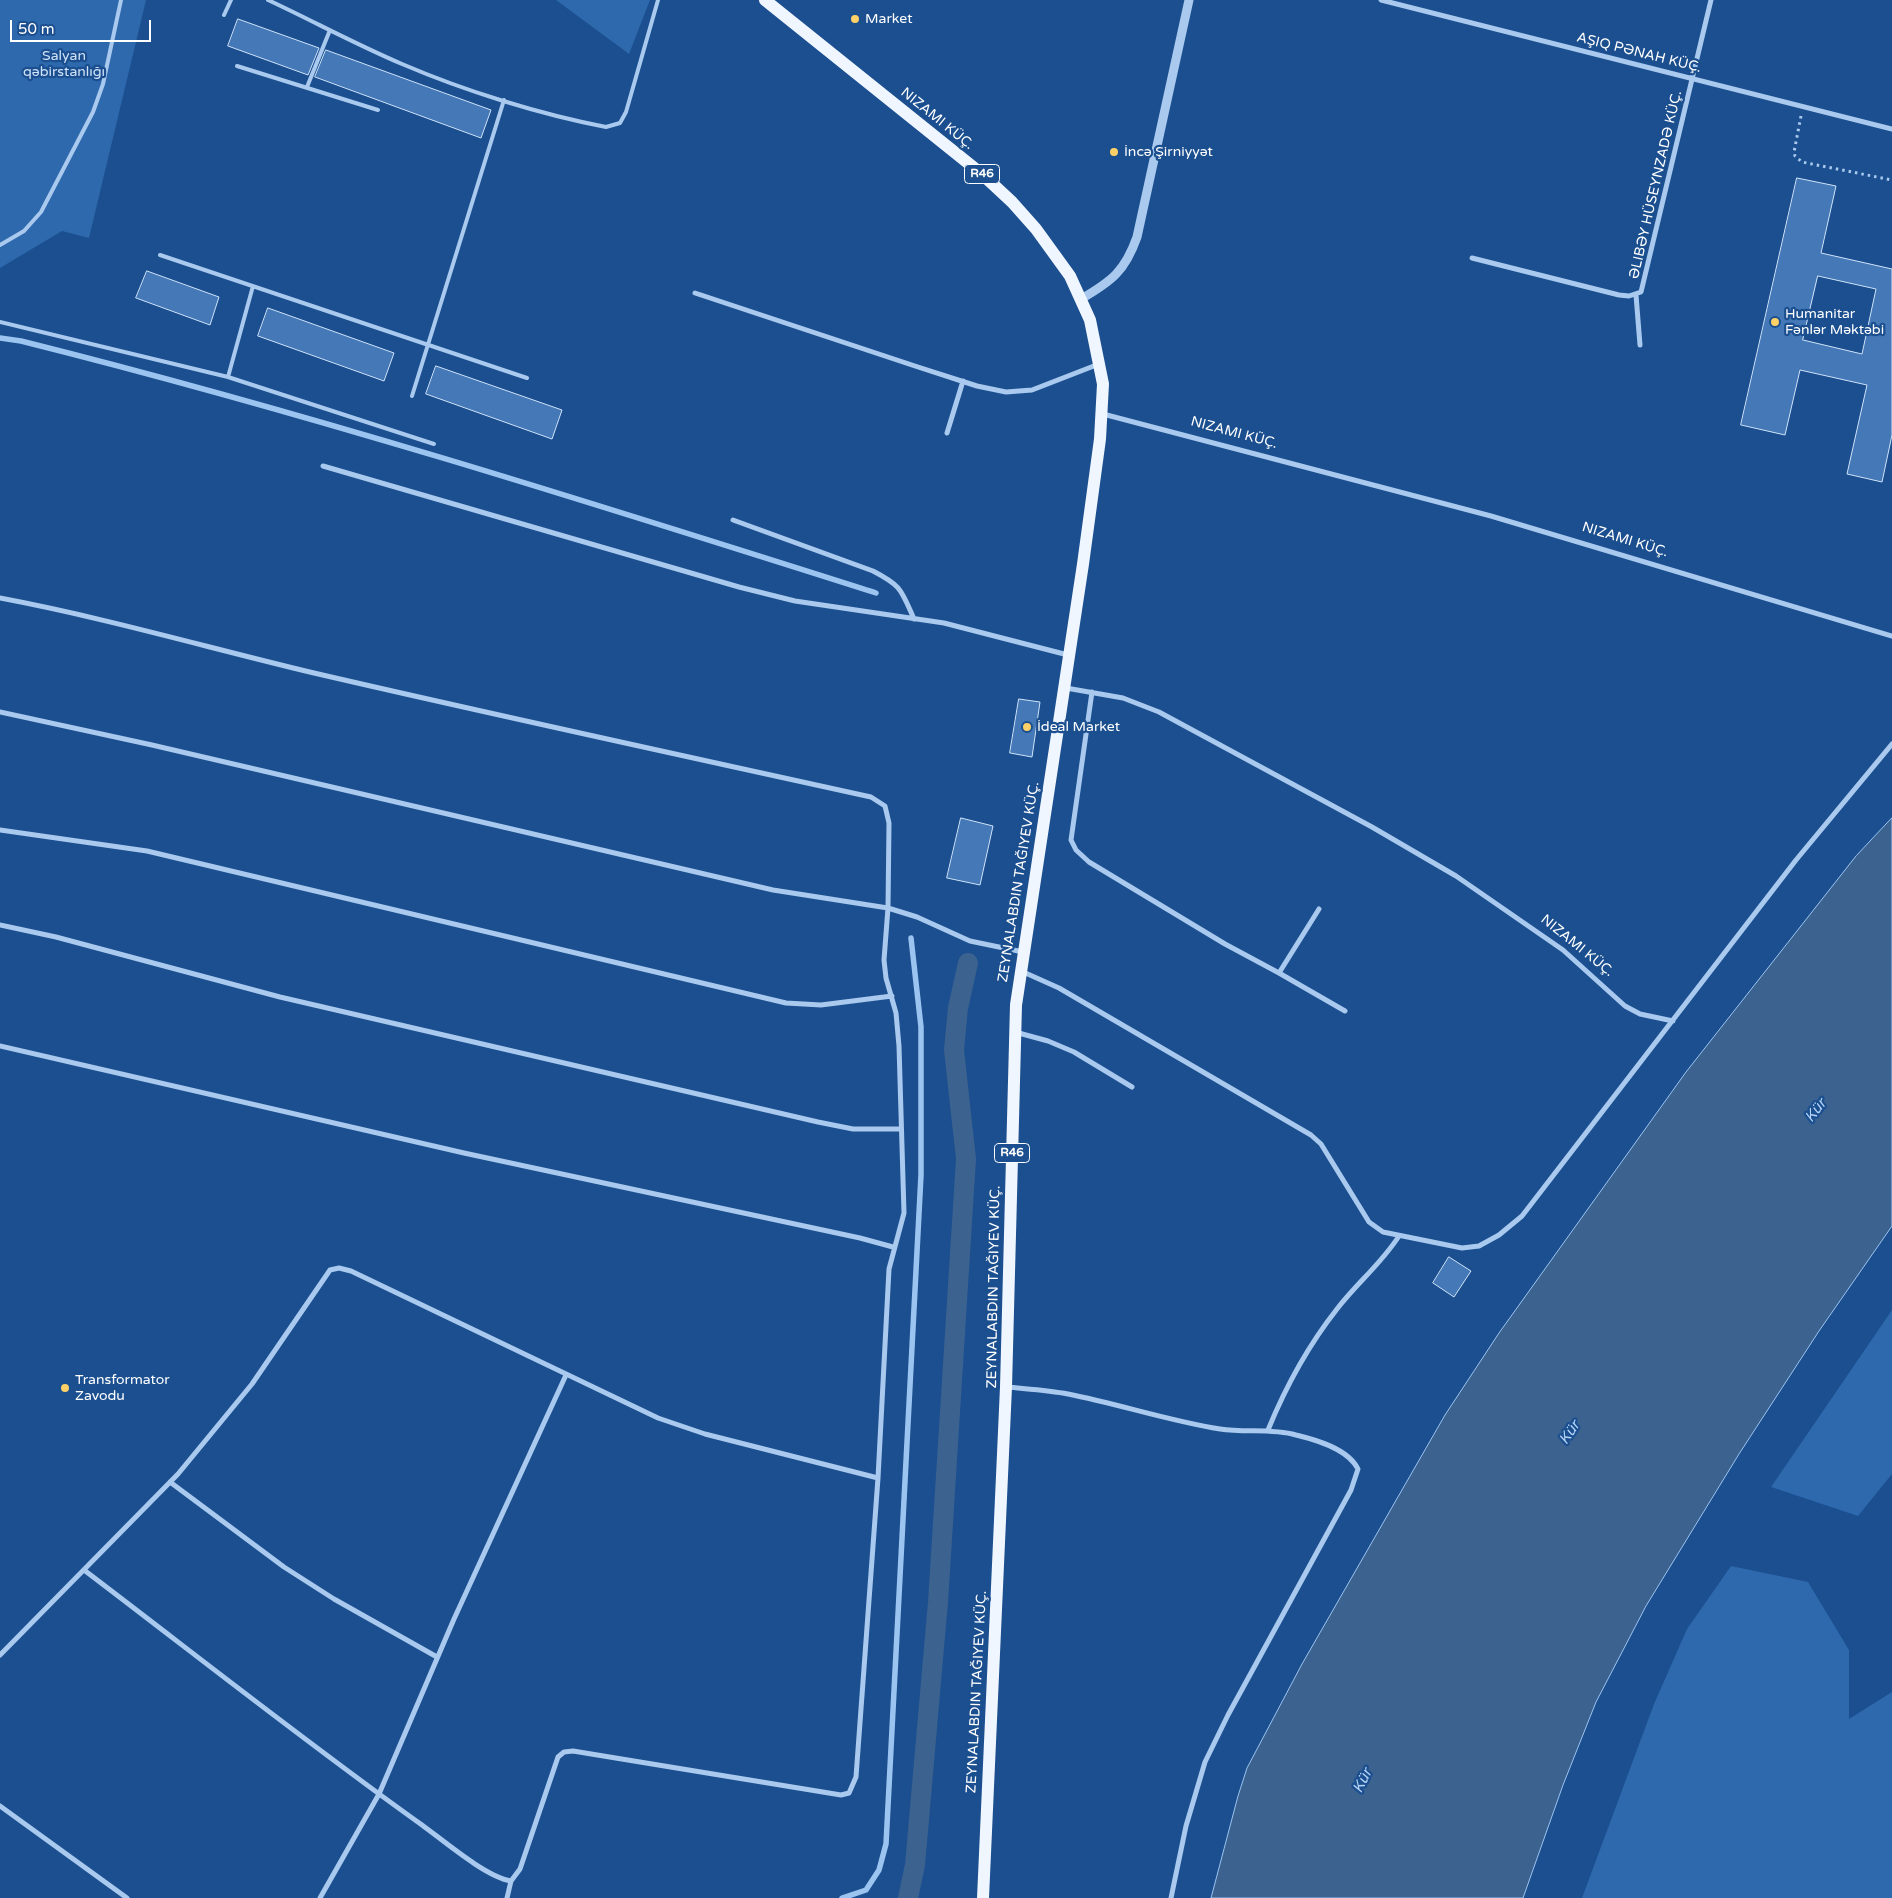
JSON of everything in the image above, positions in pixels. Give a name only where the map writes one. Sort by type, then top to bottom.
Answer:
[{"type":"main road","name":"NIZAMI KÜÇ.","points":[[765,0],[976,169],[1005,195],[1036,229],[1055,254],[1082,299],[1090,320],[1100,363],[1102,413]]},
{"type":"main road","name":"R46","points":[[983,1898],[1006,1387],[1015,1032],[1020,971],[1070,655],[1102,413]]},
{"type":"street","points":[[1082,299],[1109,283],[1121,271],[1130,256],[1137,236],[1189,0]]},
{"type":"street","points":[[1381,0],[1693,77],[1892,129]]},
{"type":"street","name":"ƏLIBƏY HÜSEYNZADƏ KÜÇ.","points":[[1472,258],[1619,295],[1636,295],[1643,287],[1711,0]]},
{"type":"street","points":[[695,293],[963,381],[1006,392],[1032,390],[1100,363]]},
{"type":"street","points":[[1636,295],[1640,345]]},
{"type":"street","points":[[947,433],[963,381]]},
{"type":"street","name":"NIZAMI KÜÇ.","points":[[1102,413],[1491,516],[1892,636]]},
{"type":"street","points":[[323,466],[739,587],[794,601],[944,623],[1070,655]]},
{"type":"street","points":[[734,520],[873,572],[888,580],[900,589],[914,619]]},
{"type":"street","points":[[0,598],[65,610],[266,662],[445,704],[871,797],[885,806],[890,823],[888,908],[884,960],[886,978],[892,996],[899,1046],[904,1213],[900,1231],[893,1247],[889,1268],[878,1478],[856,1777],[849,1793],[841,1795],[573,1751],[564,1752],[558,1757],[520,1869],[511,1881],[507,1898]]},
{"type":"street","name":"NIZAMI KÜÇ.","points":[[1065,688],[1123,698],[1159,712],[1372,827],[1456,876],[1563,950],[1625,1006],[1640,1014],[1673,1021]]},
{"type":"street","points":[[1092,692],[1071,840],[1076,850],[1089,862],[1225,944],[1280,972],[1345,1011]]},
{"type":"street","points":[[0,712],[152,745],[773,890],[888,908],[917,916],[970,941],[1023,952]]},
{"type":"street","points":[[1020,971],[1060,988],[1311,1135],[1321,1144],[1369,1222],[1382,1232],[1462,1248],[1479,1246],[1499,1235],[1522,1216],[1796,860],[1892,744]]},
{"type":"street","points":[[0,830],[147,851],[786,1003],[821,1005],[892,996]]},
{"type":"street","points":[[1280,972],[1319,909]]},
{"type":"street","points":[[0,925],[65,939],[271,995],[808,1120],[853,1129],[902,1128]]},
{"type":"street","points":[[1015,1032],[1048,1041],[1074,1052],[1132,1087]]},
{"type":"street","points":[[0,1046],[464,1153],[851,1236],[893,1247]]},
{"type":"street","points":[[1268,1430],[1284,1391],[1306,1353],[1338,1308],[1385,1258],[1399,1236]]},
{"type":"street","points":[[0,1655],[170,1482],[252,1384],[330,1270],[339,1268],[351,1271],[658,1418],[705,1434],[878,1478]]},
{"type":"street","points":[[320,1898],[379,1794],[437,1658],[566,1375]]},
{"type":"street","points":[[1006,1387],[1065,1393],[1223,1430],[1268,1430],[1297,1435],[1339,1451],[1354,1461],[1358,1469],[1351,1490],[1228,1715],[1205,1762],[1186,1826],[1171,1898]]},
{"type":"street","points":[[170,1482],[284,1567],[334,1599],[437,1658]]},
{"type":"street","points":[[84,1570],[379,1794],[483,1868],[511,1881]]},
{"type":"street","points":[[0,1806],[126,1898]]},
{"type":"lane","points":[[0,245],[24,231],[41,212],[93,112],[102,84],[121,0]]},
{"type":"lane","points":[[224,16],[231,0]]},
{"type":"lane","points":[[268,0],[409,67],[504,100],[606,127],[620,123],[626,112],[658,0]]},
{"type":"lane","points":[[308,87],[330,30]]},
{"type":"lane","points":[[237,66],[378,110]]},
{"type":"lane","points":[[412,396],[504,100]]},
{"type":"lane","points":[[160,254],[527,378]]},
{"type":"lane","points":[[228,377],[252,286]]},
{"type":"lane","points":[[0,322],[228,377],[434,444]]},
{"type":"path","points":[[1803,106],[1795,156],[1802,162],[1892,180]]},
{"type":"green space","name":"Salyan qəbirstanlığı","points":[[0,0],[146,0],[89,238],[62,231],[0,268]]},
{"type":"green space","points":[[556,0],[650,0],[629,54]]},
{"type":"green space","points":[[1892,1310],[1892,1474],[1858,1516],[1771,1487]]},
{"type":"green space","points":[[1731,1566],[1808,1582],[1849,1650],[1849,1719],[1892,1692],[1892,1898],[1582,1898],[1654,1704],[1687,1629]]},
{"type":"water","name":"Kür","points":[[1892,818],[1892,1226],[1819,1331],[1739,1454],[1646,1606],[1596,1702],[1563,1785],[1523,1898],[1211,1898],[1247,1768],[1302,1664],[1445,1415],[1499,1333],[1686,1072],[1856,856]]},
{"type":"building","points":[[238,19],[319,48],[308,75],[228,46]]},
{"type":"building","points":[[326,50],[491,110],[481,138],[315,77]]},
{"type":"building","points":[[1797,178],[1836,186],[1821,253],[1892,269],[1892,435],[1882,482],[1847,474],[1867,385],[1800,370],[1785,435],[1741,425]],"holes":[[[1818,276],[1876,289],[1862,354],[1803,340]]]},
{"type":"building","points":[[147,271],[219,297],[210,325],[136,298]]},
{"type":"building","points":[[268,308],[394,353],[384,381],[258,336]]},
{"type":"building","points":[[436,366],[562,410],[552,439],[426,394]]},
{"type":"building","points":[[1019,699],[1040,702],[1032,757],[1010,753]]},
{"type":"building","points":[[961,818],[993,826],[980,885],[947,878]]},
{"type":"building","points":[[1449,1257],[1471,1271],[1454,1297],[1433,1283]]},
{"type":"waterway","points":[[0,338],[21,341],[236,398],[450,460],[876,593]]},
{"type":"waterway","points":[[842,1898],[866,1890],[879,1870],[886,1844],[921,1175],[921,1027],[911,938]]},
{"type":"waterway","points":[[908,1898],[915,1865],[938,1602],[966,1159],[954,1050],[958,1008],[968,963]]},
{"type":"place","name":"Market","points":[[855,19]]},
{"type":"place","name":"İncə Şirniyyət","points":[[1114,152]]},
{"type":"place","name":"Humanitar Fənlər Məktəbi","points":[[1775,322]]},
{"type":"place","name":"İdeal Market","points":[[1027,727]]},
{"type":"place","name":"Transformator Zavodu","points":[[65,1388]]}]
